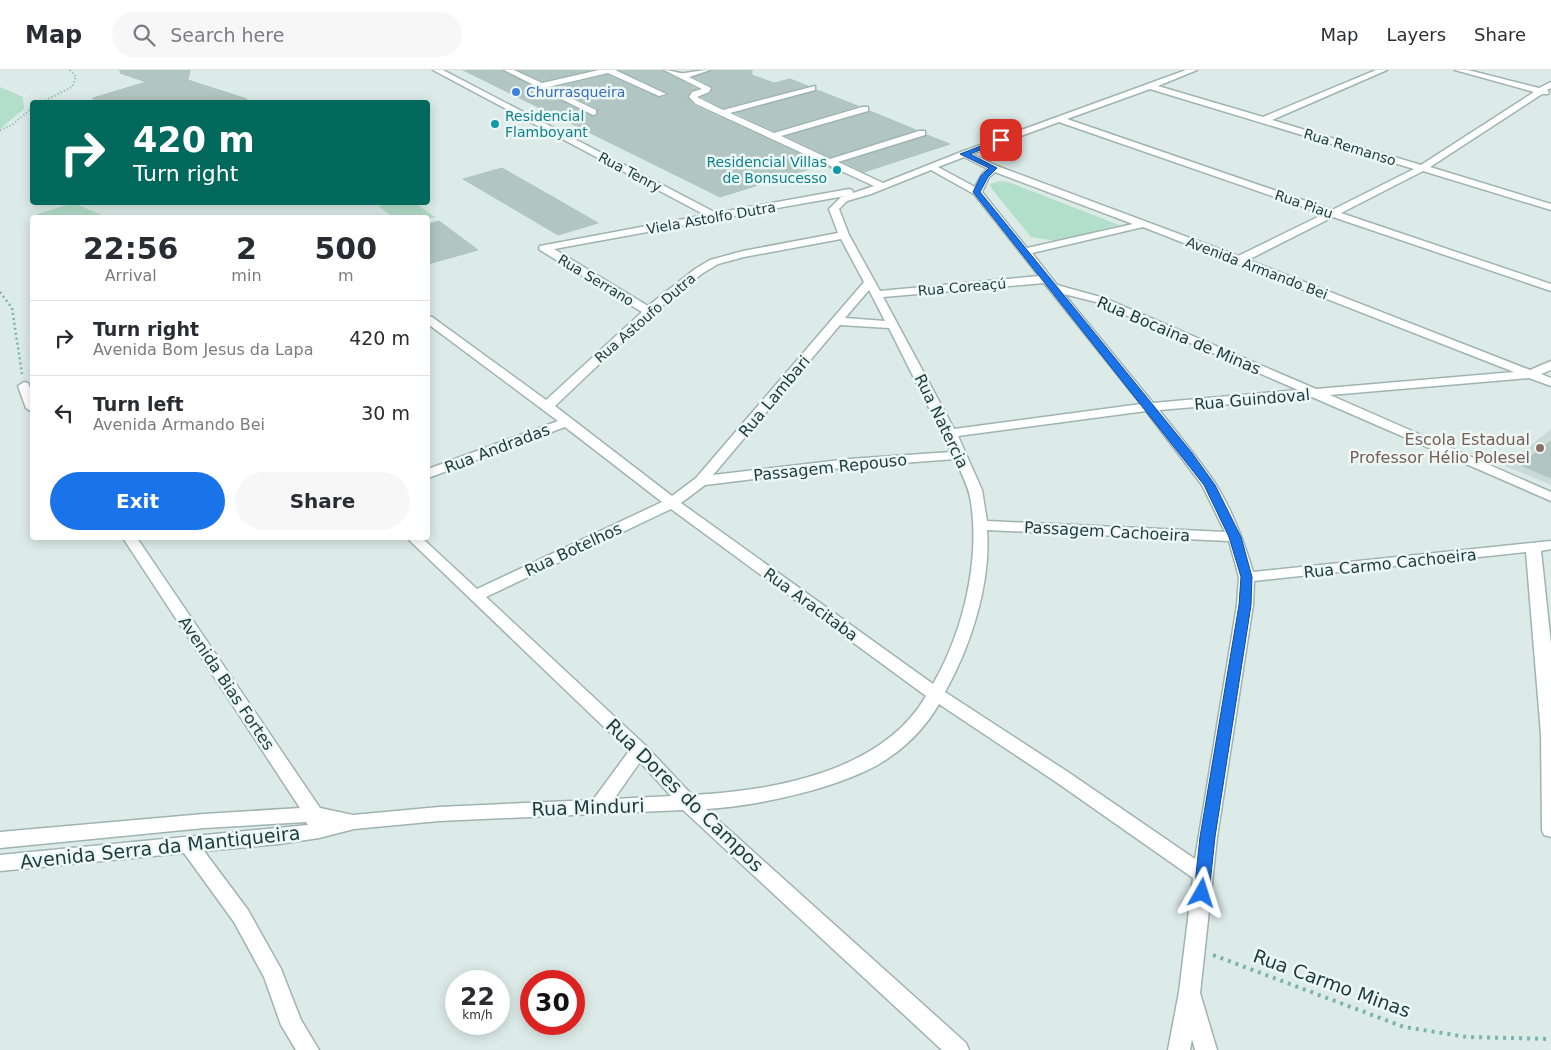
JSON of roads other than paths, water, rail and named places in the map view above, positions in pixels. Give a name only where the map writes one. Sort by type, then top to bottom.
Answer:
[{"type":"street","name":"Rua Tenry","points":[[437,70],[718,218]]},
{"type":"street","points":[[508,70],[594,112]]},
{"type":"street","points":[[541,86],[609,70],[662,94]]},
{"type":"street","points":[[668,70],[707,88],[695,94],[693,97],[695,100],[880,186],[1193,70]]},
{"type":"street","points":[[682,76],[706,70]]},
{"type":"street","points":[[1262,121],[1383,70]]},
{"type":"street","points":[[1459,70],[1551,94]]},
{"type":"street","points":[[1239,260],[1421,169],[1551,84]]},
{"type":"street","name":"Rua Remanso","points":[[1150,86],[1551,207]]},
{"type":"street","points":[[722,113],[812,88]]},
{"type":"street","points":[[773,136],[865,110]]},
{"type":"street","name":"Rua Piau","points":[[1058,120],[1551,288]]},
{"type":"street","points":[[829,162],[922,133]]},
{"type":"street","name":"Avenida Armando Bei","points":[[964,154],[994,168],[1239,260],[1551,382]]},
{"type":"street","points":[[931,167],[976,192],[1150,407],[1210,485],[1235,537],[1247,577],[1245,605],[1211,813],[1190,992],[1179,1050]]},
{"type":"street","points":[[976,192],[985,176],[994,168]]},
{"type":"street","name":"Viela Astolfo Dutra","points":[[544,248],[718,218],[880,186]]},
{"type":"street","name":"Rua Natercia","points":[[880,186],[838,203],[834,209],[844,235],[878,294],[952,433],[978,500],[980,525],[978,566],[971,610],[959,649],[936,694]]},
{"type":"street","points":[[1024,252],[1144,224]]},
{"type":"street","name":"Rua Astoufo Dutra","points":[[547,406],[649,311],[699,271],[714,262],[743,254],[844,235]]},
{"type":"street","name":"Rua Serrano","points":[[544,248],[649,311]]},
{"type":"street","name":"Rua Lambari","points":[[672,503],[701,481],[870,282]]},
{"type":"street","name":"Rua Coreaçú","points":[[878,294],[1050,283]]},
{"type":"street","name":"Rua Bocaina de Minas","points":[[1050,283],[1100,300],[1551,497]]},
{"type":"street","name":"Rua Aracitaba","points":[[430,321],[547,406],[672,503],[936,694],[1062,777],[1204,875]]},
{"type":"street","points":[[838,321],[894,325]]},
{"type":"street","name":"Rua Guindoval","points":[[952,433],[1150,407],[1531,374],[1551,364]]},
{"type":"street","points":[[24,386],[30,402]]},
{"type":"street","name":"Rua Andradas","points":[[430,473],[566,422]]},
{"type":"street","name":"Passagem Repouso","points":[[701,481],[849,463],[960,455]]},
{"type":"street","name":"Rua Botelhos","points":[[475,596],[672,503]]},
{"type":"street","name":"Passagem Cachoeira","points":[[980,525],[1235,537]]},
{"type":"street","name":"Avenida Bias Fortes","points":[[131,540],[316,823]]},
{"type":"street","name":"Rua Dores do Campos","points":[[416,540],[639,750],[688,803],[958,1050]]},
{"type":"street","name":"Rua Carmo Cachoeira","points":[[1247,577],[1551,545]]},
{"type":"street","points":[[1533,548],[1540,608],[1550,734],[1551,830]]},
{"type":"street","name":"Rua Minduri","points":[[316,823],[354,822],[448,814],[688,803],[762,795],[798,786],[860,765],[884,753],[899,741],[918,720],[936,694]]},
{"type":"street","points":[[599,806],[639,750]]},
{"type":"street","name":"Avenida Serra da Mantiqueira","points":[[0,840],[194,822],[316,823]]},
{"type":"street","name":"Avenida Serra da Mantiqueira","points":[[0,863],[279,837],[316,823]]},
{"type":"street","points":[[188,844],[241,916],[274,975],[292,1024],[308,1050]]},
{"type":"street","points":[[1190,992],[1206,1050]]},
{"type":"place","name":"Churrasqueira","points":[[516,92]]},
{"type":"place","name":"Residencial Flamboyant","points":[[495,124]]},
{"type":"place","name":"Residencial Villas de Bonsucesso","points":[[837,170]]},
{"type":"place","name":"Escola Estadual Professor Hélio Polesel","points":[[1540,448]]}]
